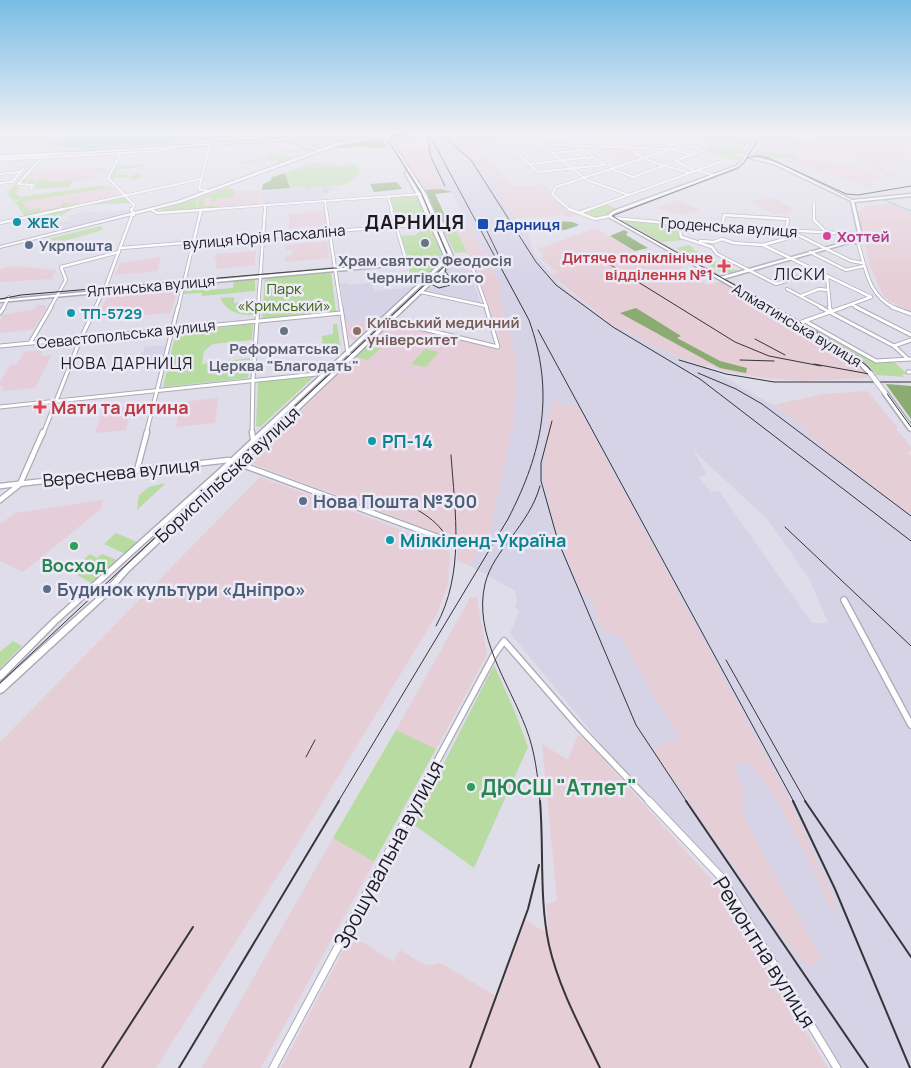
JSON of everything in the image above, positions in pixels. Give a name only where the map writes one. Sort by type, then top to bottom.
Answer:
[{"type":"main road","points":[[0,247],[152,210],[231,184]]},
{"type":"street","points":[[18,184],[33,185],[31,188]]},
{"type":"street","points":[[0,500],[20,484],[57,400],[81,338],[105,288],[133,215],[131,209],[134,205],[118,187],[111,184]]},
{"type":"street","points":[[0,223],[179,184]]},
{"type":"street","points":[[200,184],[199,189],[210,192]]},
{"type":"street","points":[[390,321],[498,347],[486,306],[474,280],[470,261],[453,259],[413,184]]},
{"type":"street","points":[[417,184],[424,194],[445,257]]},
{"type":"street","points":[[566,184],[556,187],[552,194],[555,199],[578,214],[660,184]]},
{"type":"street","points":[[599,184],[629,195]]},
{"type":"street","points":[[613,217],[695,184]]},
{"type":"street","points":[[613,217],[700,184]]},
{"type":"street","points":[[816,184],[852,202],[911,195]]},
{"type":"street","points":[[152,210],[159,213],[424,194]]},
{"type":"street","points":[[388,197],[406,262]]},
{"type":"street","points":[[326,201],[341,314],[350,354]]},
{"type":"street","points":[[723,278],[810,252],[854,242],[859,234],[852,202]]},
{"type":"street","points":[[814,203],[814,220],[828,234]]},
{"type":"street","points":[[258,441],[252,431],[253,380],[265,206]]},
{"type":"street","points":[[136,470],[173,330],[200,210]]},
{"type":"street","name":"Гроденська вулиця","points":[[578,214],[595,219],[613,217],[722,228],[859,234]]},
{"type":"street","points":[[722,228],[724,215],[788,219],[786,232]]},
{"type":"street","name":"Алматинська вулиця","points":[[613,217],[876,361],[909,359]]},
{"type":"street","name":"Алматинська вулиця","points":[[613,217],[723,278]]},
{"type":"street","name":"вулиця Юрія Пасхаліна","points":[[121,248],[434,223]]},
{"type":"street","points":[[679,224],[679,235],[691,241],[712,247],[717,254],[776,284],[816,271]]},
{"type":"street","points":[[793,232],[796,236],[823,249],[851,261],[864,264]]},
{"type":"street","name":"Гроденська вулиця","points":[[848,235],[859,248],[864,264]]},
{"type":"street","points":[[691,241],[714,242],[722,239],[734,243],[763,245],[796,236]]},
{"type":"street","points":[[763,245],[871,297]]},
{"type":"street","points":[[30,343],[66,280],[61,267],[119,252]]},
{"type":"street","points":[[810,252],[846,270],[864,264]]},
{"type":"street","name":"Ялтинська вулиця","points":[[406,262],[430,261],[445,257]]},
{"type":"street","name":"Ялтинська вулиця","points":[[0,300],[59,292],[445,257],[453,259]]},
{"type":"street","name":"Бориспільська вулиця","points":[[0,676],[59,617],[232,461],[258,441],[441,267],[445,257]]},
{"type":"street","name":"Бориспільська вулиця","points":[[0,689],[104,595],[126,570],[239,463],[258,441],[326,373],[390,321],[453,259]]},
{"type":"street","points":[[430,261],[438,263],[441,267]]},
{"type":"street","points":[[864,264],[878,296],[884,302],[911,314]]},
{"type":"street","points":[[827,277],[832,312]]},
{"type":"street","points":[[787,289],[894,346],[909,359]]},
{"type":"street","points":[[801,296],[819,289],[828,290]]},
{"type":"street","points":[[421,292],[486,306]]},
{"type":"street","points":[[802,322],[878,296]]},
{"type":"street","points":[[0,313],[8,298]]},
{"type":"street","points":[[851,304],[911,335]]},
{"type":"street","name":"Севастопольська вулиця","points":[[0,346],[341,314]]},
{"type":"street","name":"Алматинська вулиця","points":[[802,322],[856,358],[872,373],[911,423]]},
{"type":"street","points":[[894,346],[911,340]]},
{"type":"street","points":[[0,407],[326,373]]},
{"type":"street","name":"Алматинська вулиця","points":[[887,393],[911,429]]},
{"type":"street","name":"Вереснева вулиця","points":[[0,486],[232,461],[438,536]]},
{"type":"street","points":[[844,600],[911,725]]},
{"type":"street","name":"Зрошувальна вулиця","points":[[273,1068],[494,655],[504,641]]},
{"type":"street","name":"Ремонтна вулиця","points":[[504,641],[578,726],[721,877],[837,1068]]},
{"type":"shaded area","points":[[420,184],[438,184],[442,190],[452,192],[426,194]]},
{"type":"shaded area","points":[[439,184],[494,184],[521,225],[525,226],[535,255],[560,285],[610,323],[668,353],[706,367],[773,405],[809,431],[805,432],[911,516],[911,1068],[840,1068],[728,882],[608,752],[510,633],[519,611],[515,607],[517,602],[515,591],[470,566],[490,532],[514,419],[516,365],[513,346],[501,306],[499,283],[471,228],[450,230],[445,224],[467,222],[451,191],[442,190]],"holes":[[[693,450],[768,520],[810,580],[828,623],[812,623],[719,491],[711,492],[699,477],[707,475]]]},
{"type":"shaded area","points":[[493,184],[509,184],[511,186],[543,184],[552,191],[550,194],[553,199],[578,215],[570,218],[562,214],[546,217],[516,218]]},
{"type":"shaded area","points":[[862,184],[873,184],[873,187]]},
{"type":"shaded area","points":[[342,185],[320,198],[321,201],[261,205],[261,191]]},
{"type":"shaded area","points":[[114,187],[119,192],[82,200],[76,192]]},
{"type":"shaded area","points":[[227,188],[238,191],[260,191],[259,205],[197,209],[199,198]]},
{"type":"shaded area","points":[[76,192],[82,200],[115,193],[119,196],[31,216],[21,202]]},
{"type":"shaded area","points":[[772,198],[791,207],[791,212],[775,215],[751,201]]},
{"type":"shaded area","points":[[678,200],[701,210],[680,215],[656,208]]},
{"type":"shaded area","points":[[889,203],[911,213],[911,311],[889,301],[883,295],[870,265],[858,212],[866,206]]},
{"type":"shaded area","points":[[86,211],[101,213],[111,211],[112,213],[130,211],[131,214],[59,232],[55,224],[70,220],[68,216]]},
{"type":"shaded area","points":[[324,211],[326,225],[289,228],[289,214]]},
{"type":"shaded area","points":[[471,228],[499,283],[501,307],[513,346],[516,365],[514,419],[490,532],[470,566],[457,560],[457,540],[249,462],[354,359],[432,381],[466,340],[500,347],[498,333],[475,279],[472,261],[458,233],[452,230]]},
{"type":"shaded area","points":[[596,228],[655,264],[662,262],[677,264],[683,267],[680,269],[707,285],[722,281],[798,324],[854,359],[869,378],[800,381],[758,377],[719,370],[709,364],[706,367],[668,353],[610,323],[550,274],[558,272],[543,261],[540,257],[544,256],[538,249]]},
{"type":"shaded area","points":[[327,241],[329,258],[285,262],[285,256],[292,255],[292,250],[286,250],[285,245]]},
{"type":"shaded area","points":[[256,251],[255,265],[216,269],[217,260],[214,260],[216,254]]},
{"type":"shaded area","points":[[161,257],[157,271],[115,275],[120,263]]},
{"type":"shaded area","points":[[456,261],[468,262],[470,275],[482,305],[424,293],[431,287],[443,288],[452,285],[453,280],[447,272]]},
{"type":"shaded area","points":[[12,266],[56,270],[52,279],[0,282],[0,269]]},
{"type":"shaded area","points":[[347,283],[348,285],[372,283],[374,291],[415,287],[380,321],[346,323],[340,284]]},
{"type":"shaded area","points":[[178,286],[171,313],[97,319],[109,292]]},
{"type":"shaded area","points":[[37,305],[47,305],[34,329],[0,333],[0,320],[3,315],[34,309]]},
{"type":"shaded area","name":"Київський медичний університет","points":[[377,321],[354,342],[354,340],[349,338],[346,323]]},
{"type":"shaded area","points":[[393,322],[466,340],[432,381],[354,359]]},
{"type":"shaded area","points":[[166,345],[160,364],[125,367],[128,359],[136,358],[143,352],[145,347]]},
{"type":"shaded area","points":[[43,350],[41,356],[52,355],[35,388],[1,391],[4,386],[0,386],[0,382],[10,365],[17,364],[24,352]]},
{"type":"shaded area","points":[[867,391],[898,428],[896,429],[911,447],[911,451],[907,452],[911,456],[911,516],[805,432],[808,430],[773,405],[824,394]]},
{"type":"shaded area","points":[[218,398],[215,423],[176,427],[181,402]]},
{"type":"shaded area","points":[[553,401],[559,401],[559,406],[576,404],[792,805],[837,906],[829,907],[813,867],[769,788],[750,764],[747,762],[738,764],[739,768],[735,771],[744,789],[741,790],[746,801],[740,804],[751,831],[822,960],[807,967],[777,929],[653,749],[679,739],[619,634],[606,634],[596,615],[594,603],[588,594],[582,595],[561,543],[564,542],[563,538],[556,531],[542,474],[548,439],[545,438]]},
{"type":"shaded area","points":[[132,406],[126,430],[95,433],[103,409]]},
{"type":"shaded area","points":[[260,477],[447,547],[450,555],[448,584],[437,614],[287,861],[156,1068],[0,1068],[0,742]]},
{"type":"shaded area","points":[[103,500],[101,509],[23,572],[0,561],[0,524],[15,513]]},
{"type":"shaded area","points":[[477,597],[487,655],[436,749],[396,730],[470,598]]},
{"type":"shaded area","points":[[578,735],[584,738],[719,888],[828,1068],[281,1068],[347,943],[363,942],[393,962],[400,950],[421,963],[430,965],[440,963],[498,997],[524,919],[548,934],[546,905],[557,900],[542,744],[568,760]]},
{"type":"shaded area","points":[[333,838],[374,862],[261,1068],[202,1068]]},
{"type":"green space","points":[[15,184],[18,184],[15,187],[19,187],[17,191],[28,190],[15,192],[19,197],[98,186],[114,187],[22,202],[31,212],[33,212],[31,210],[39,208],[41,211],[56,208],[58,210],[63,208],[60,205],[67,202],[69,205],[79,202],[82,204],[124,197],[130,203],[89,205],[72,209],[58,218],[34,225],[27,216],[25,217],[15,202],[24,199],[16,200],[14,197],[16,201],[14,201],[8,192]]},
{"type":"green space","points":[[24,184],[71,184],[69,187],[35,189],[36,184]]},
{"type":"green space","points":[[263,184],[289,184],[290,188],[262,190]]},
{"type":"green space","points":[[289,184],[347,184],[325,186],[328,192],[326,193],[323,186],[309,187],[309,190],[306,190],[308,187],[291,188]]},
{"type":"green space","points":[[370,184],[398,184],[402,189],[374,192]]},
{"type":"green space","points":[[227,188],[236,190],[233,191],[235,196],[211,202],[212,197],[205,198],[203,206],[219,206],[218,208],[197,209],[199,198]]},
{"type":"green space","points":[[440,189],[453,192],[435,194],[448,222],[440,223],[424,190]]},
{"type":"green space","points":[[417,196],[428,222],[399,225],[390,198]]},
{"type":"green space","points":[[198,198],[196,209],[162,212],[160,210]]},
{"type":"green space","points":[[606,204],[619,210],[596,218],[584,213]]},
{"type":"green space","points":[[628,220],[677,225],[679,237],[683,240],[662,242],[625,222]]},
{"type":"green space","points":[[550,221],[573,222],[579,225],[568,229],[550,231],[535,222],[548,223]]},
{"type":"green space","points":[[429,225],[442,256],[409,260],[401,236],[416,235],[419,232],[417,226]]},
{"type":"green space","points":[[101,226],[103,229],[100,231],[46,246],[43,240]]},
{"type":"green space","points":[[447,228],[458,233],[468,254],[465,252],[455,253],[443,229]]},
{"type":"green space","points":[[624,230],[628,232],[626,235],[648,248],[635,251],[610,236]]},
{"type":"green space","points":[[689,245],[694,248],[692,249],[730,269],[737,270],[725,274],[676,248]]},
{"type":"green space","points":[[431,263],[439,266],[419,283],[413,284],[408,265]]},
{"type":"green space","name":"Парк «Кримський»","points":[[331,272],[336,312],[262,319],[265,277]]},
{"type":"green space","points":[[255,279],[255,291],[202,296],[202,293],[183,294],[185,285],[210,283],[209,290],[233,288],[234,280]]},
{"type":"green space","points":[[234,297],[234,303],[254,301],[253,315],[243,315],[230,310],[220,298]]},
{"type":"green space","points":[[636,308],[681,336],[677,338],[720,361],[747,368],[746,373],[720,368],[620,313]]},
{"type":"green space","points":[[253,324],[252,340],[213,344],[204,351],[202,364],[250,358],[248,378],[163,387],[176,332]]},
{"type":"green space","points":[[333,324],[337,324],[341,351],[339,353],[333,350],[323,351],[322,336],[333,334]]},
{"type":"green space","points":[[808,324],[875,362],[893,361],[907,374],[902,374],[905,377],[877,375],[864,360]]},
{"type":"green space","points":[[374,340],[384,345],[368,360],[356,357]]},
{"type":"green space","points":[[425,349],[439,352],[426,367],[411,364]]},
{"type":"green space","points":[[316,375],[260,427],[256,426],[258,382]]},
{"type":"green space","points":[[886,384],[911,386],[911,419],[888,387]]},
{"type":"green space","points":[[166,483],[137,510],[139,495],[149,487]]},
{"type":"green space","points":[[116,533],[137,542],[125,554],[104,544]]},
{"type":"green space","points":[[90,554],[97,558],[102,554],[117,560],[91,583],[71,571]]},
{"type":"green space","points":[[13,641],[22,646],[0,668],[0,652]]},
{"type":"green space","name":"ДЮСШ \"Атлет\"","points":[[494,665],[528,747],[474,868],[413,824]]},
{"type":"green space","name":"ДЮСШ \"Атлет\"","points":[[396,730],[436,749],[374,862],[333,838]]},
{"type":"waterway","name":"Дарниця","points":[[884,200],[911,211]]},
{"type":"tram line","points":[[416,184],[450,261],[430,280]]},
{"type":"tram line","points":[[696,184],[612,216],[793,318],[857,358],[868,367],[911,427]]},
{"type":"tram line","points":[[824,184],[846,194],[858,195],[911,186]]},
{"type":"tram line","points":[[0,299],[21,295],[440,259],[447,254]]},
{"type":"tram line","points":[[430,280],[429,283],[439,288],[450,285],[452,280],[445,271],[446,266]]},
{"type":"tram line","points":[[0,683],[430,280]]},
{"type":"railway","points":[[338,802],[508,519],[530,469],[537,445],[543,397],[542,372],[529,320],[456,184]]},
{"type":"railway","points":[[486,184],[536,262],[556,285],[613,327],[700,379],[911,541]]},
{"type":"railway","points":[[484,225],[499,256]]},
{"type":"railway","points":[[593,254],[735,342],[769,356],[821,366]]},
{"type":"railway","points":[[538,330],[794,802]]},
{"type":"railway","points":[[755,339],[785,355]]},
{"type":"railway","points":[[679,360],[726,374],[774,382],[911,382]]},
{"type":"railway","points":[[740,360],[774,361]]},
{"type":"railway","points":[[814,364],[875,375]]},
{"type":"railway","points":[[698,373],[736,389],[762,404],[911,516]]},
{"type":"railway","points":[[552,421],[541,463],[541,481],[558,541],[636,725],[687,802]]},
{"type":"railway","points":[[436,626],[445,606],[455,564],[456,521],[451,455]]},
{"type":"railway","points":[[540,486],[528,513],[495,560],[489,572],[485,584],[483,603],[484,622],[488,640],[532,746],[540,802]]},
{"type":"railway","points":[[402,502],[432,520],[444,532],[452,548]]},
{"type":"railway","points":[[785,527],[911,646]]},
{"type":"railway","points":[[726,660],[806,802]]},
{"type":"railway","points":[[306,757],[315,740]]},
{"type":"railway","points":[[179,1068],[339,801]]},
{"type":"railway","points":[[540,801],[544,910],[549,945],[565,993],[600,1068]]},
{"type":"railway","points":[[686,801],[868,1068]]},
{"type":"railway","points":[[793,801],[835,889],[910,1068]]},
{"type":"railway","points":[[805,801],[911,957]]},
{"type":"railway","points":[[470,1068],[528,909],[539,865]]},
{"type":"railway","points":[[102,1068],[193,927]]},
{"type":"place","name":"ЖЕК","points":[[17,222]]},
{"type":"place","name":"Дарниця","points":[[483,224]]},
{"type":"place","name":"Хоттей","points":[[827,236]]},
{"type":"place","name":"Храм святого Феодосія Чернигівського","points":[[425,243]]},
{"type":"place","name":"Укрпошта","points":[[29,245]]},
{"type":"place","name":"Дитяче поліклінічне відділення №1","points":[[724,266]]},
{"type":"place","name":"ТП-5729","points":[[71,313]]},
{"type":"place","name":"Реформатська Церква \"Благодать\"","points":[[284,331]]},
{"type":"place","name":"Київський медичний університет","points":[[357,331]]},
{"type":"place","name":"Мати та дитина","points":[[40,407]]},
{"type":"place","name":"РП-14","points":[[372,441]]},
{"type":"place","name":"Нова Пошта №300","points":[[303,501]]},
{"type":"place","name":"Мілкіленд-Україна","points":[[390,540]]},
{"type":"place","name":"Восход","points":[[74,546]]},
{"type":"place","name":"Будинок культури «Дніпро»","points":[[47,589]]},
{"type":"place","name":"ДЮСШ \"Атлет\"","points":[[471,787]]},
{"type":"district","name":"ДАРНИЦЯ","points":[[415,222]]},
{"type":"district","name":"ЛІСКИ","points":[[800,274]]},
{"type":"district","name":"НОВА ДАРНИЦЯ","points":[[127,363]]}]
